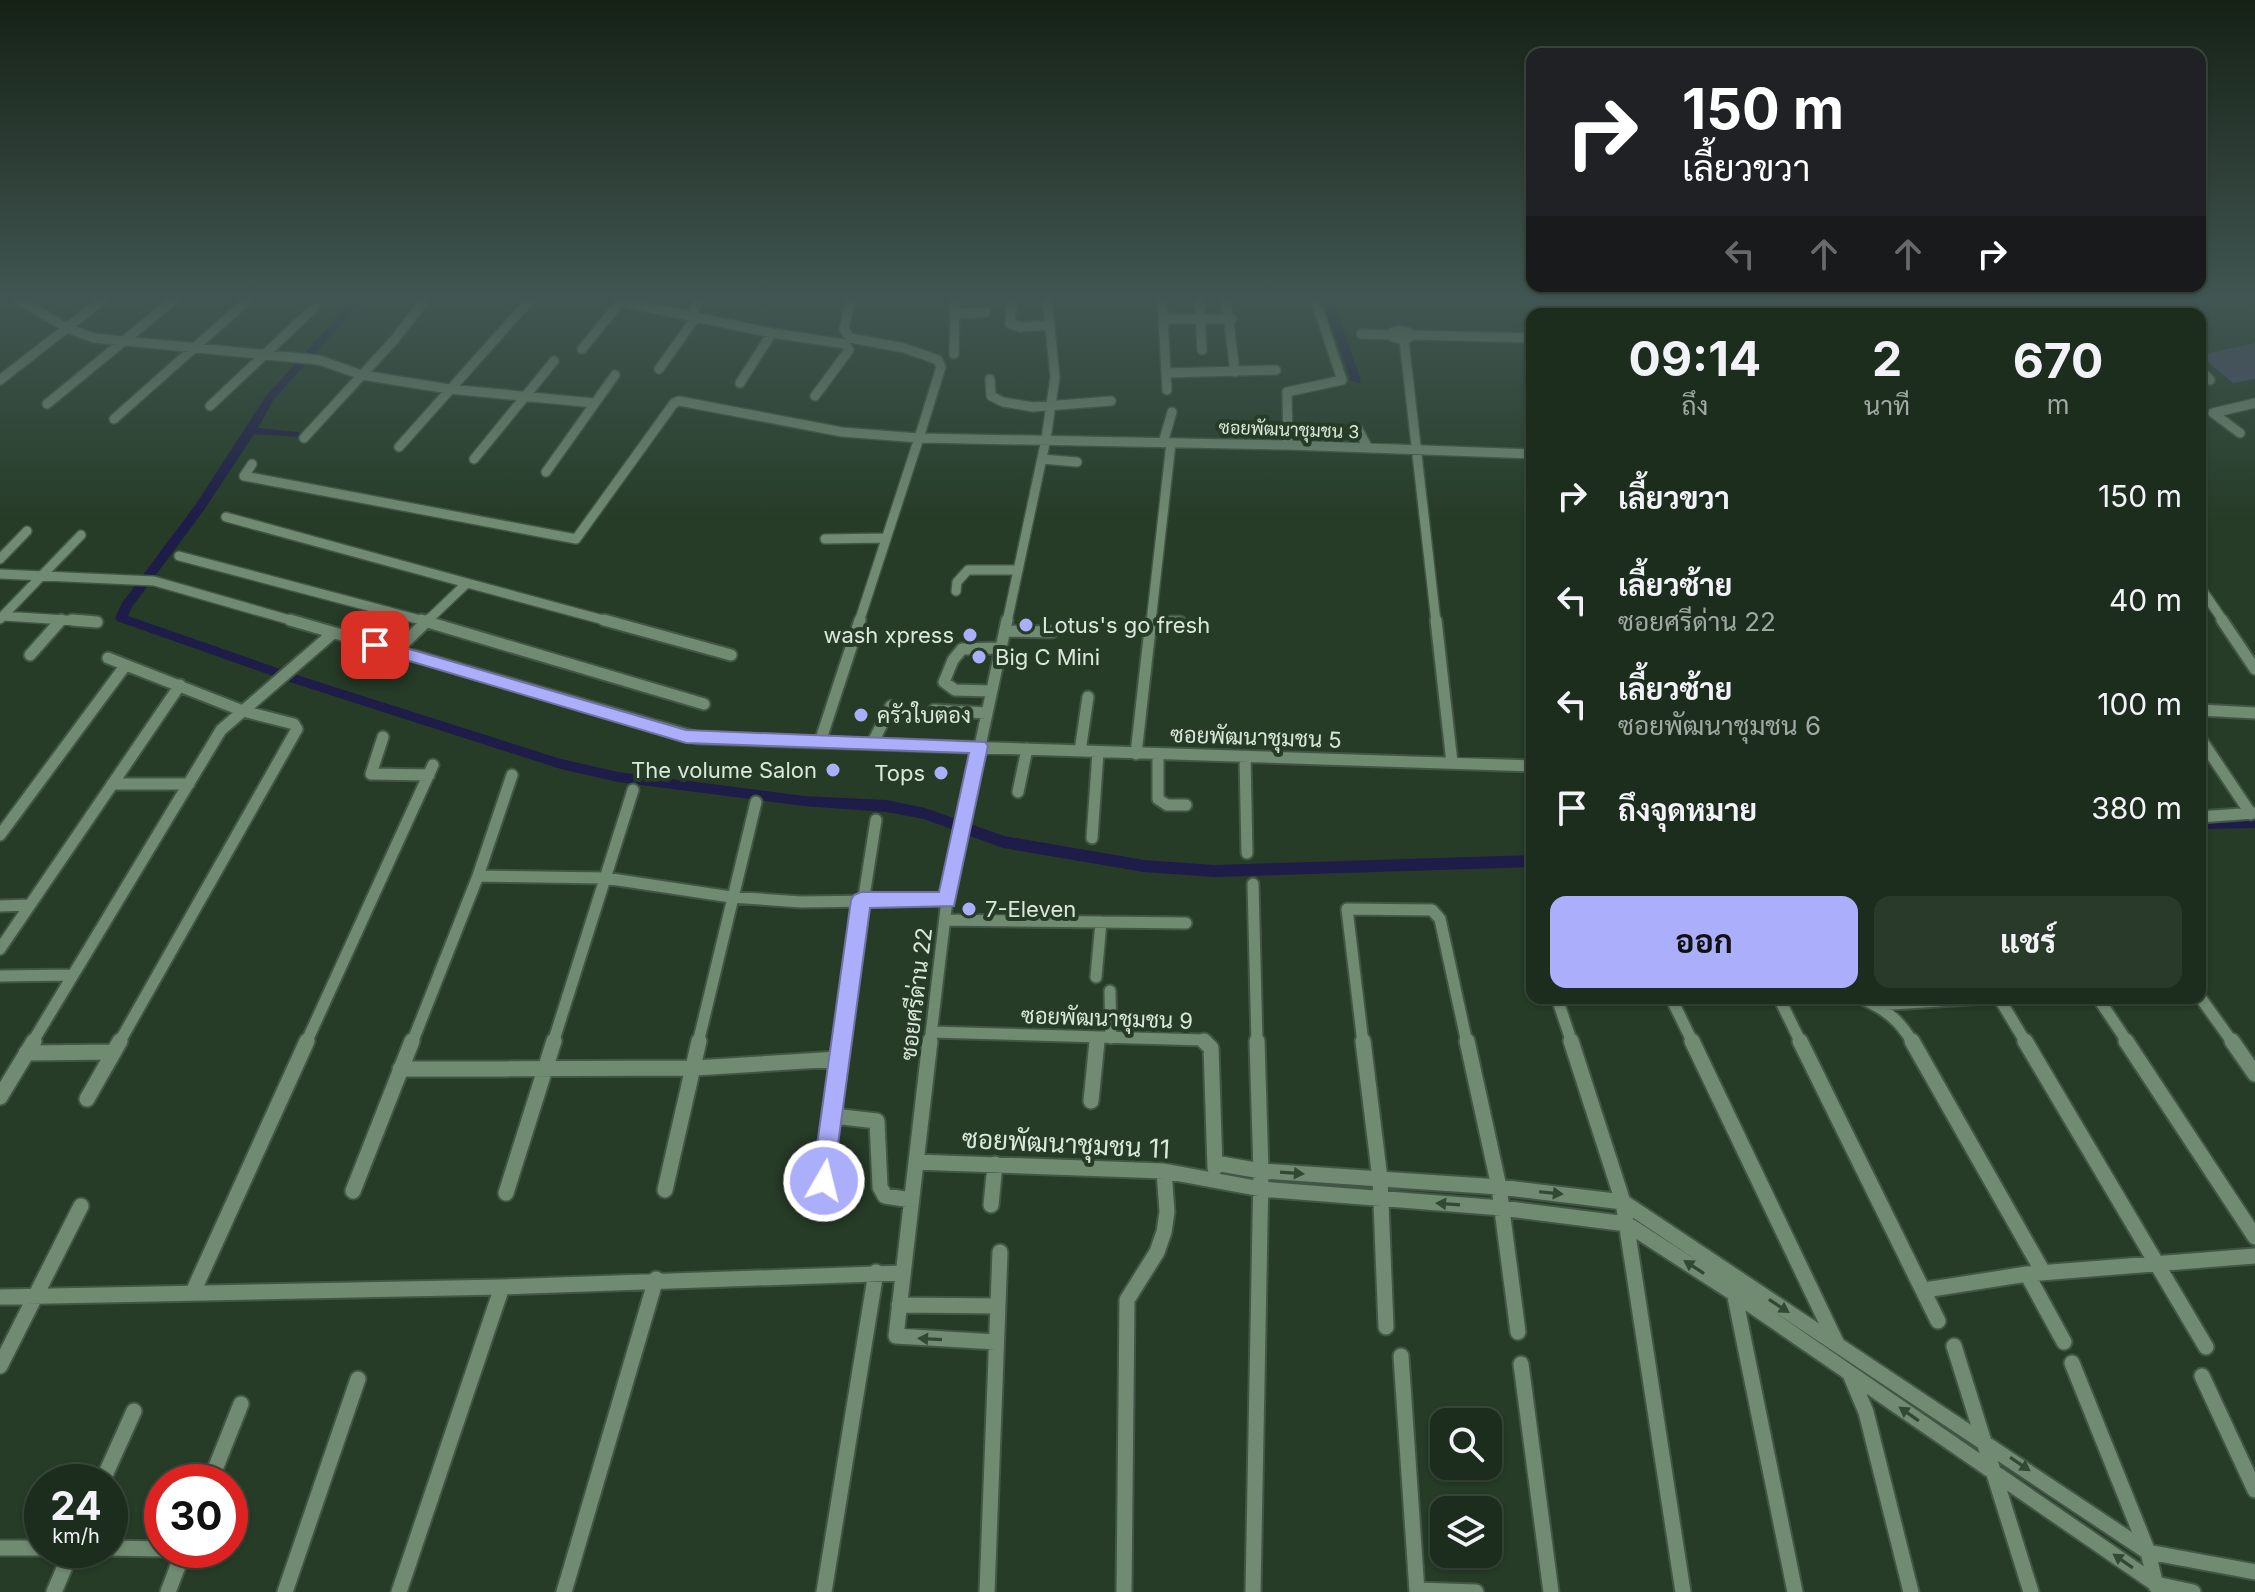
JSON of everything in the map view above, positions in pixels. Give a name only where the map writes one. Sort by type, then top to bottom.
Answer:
[{"type":"street","points":[[47,404],[85,373]]},
{"type":"street","points":[[114,419],[166,373]]},
{"type":"street","points":[[210,406],[244,373]]},
{"type":"street","points":[[357,373],[449,389],[594,403]]},
{"type":"street","points":[[399,447],[463,373]]},
{"type":"street","points":[[474,459],[544,373]]},
{"type":"street","points":[[740,383],[746,373]]},
{"type":"street","points":[[815,396],[831,373]]},
{"type":"street","points":[[820,742],[939,373]]},
{"type":"street","name":"ซอยศรีด่าน 22","points":[[996,1342],[898,1338],[899,1305],[947,900],[1042,459],[1055,373]]},
{"type":"street","points":[[1166,373],[1167,390]]},
{"type":"street","points":[[1288,445],[1287,392],[1295,388],[1334,385],[1342,380],[1340,373]]},
{"type":"street","points":[[1410,373],[1452,763]]},
{"type":"street","points":[[304,438],[362,375]]},
{"type":"street","points":[[546,472],[615,375]]},
{"type":"street","points":[[2206,376],[2210,380]]},
{"type":"street","points":[[990,379],[991,396],[997,401],[1051,405],[1112,404],[1108,390]]},
{"type":"street","name":"ซอยพัฒนาชุมชน 3","points":[[252,464],[244,476],[576,539],[674,403],[679,401],[842,432],[919,438],[1288,445],[1526,454]]},
{"type":"street","points":[[2240,433],[2213,413],[2255,403]]},
{"type":"street","points":[[1136,754],[1172,412]]},
{"type":"street","points":[[1358,429],[1368,448]]},
{"type":"street","points":[[1042,459],[1077,462]]},
{"type":"street","points":[[226,517],[731,655]]},
{"type":"street","points":[[0,559],[27,531]]},
{"type":"street","points":[[2,618],[81,535]]},
{"type":"street","points":[[825,539],[886,538]]},
{"type":"street","points":[[179,556],[427,622],[704,704]]},
{"type":"street","points":[[956,591],[957,582],[968,570],[1018,570]]},
{"type":"street","name":"ซอยพัฒนาชุมชน 5","points":[[0,574],[154,581],[686,737],[1526,766]]},
{"type":"street","points":[[396,651],[467,583]]},
{"type":"street","points":[[2206,598],[2255,669]]},
{"type":"street","points":[[2,618],[97,622]]},
{"type":"street","points":[[30,655],[61,620]]},
{"type":"street","points":[[1151,622],[1180,622]]},
{"type":"street","points":[[1005,631],[1052,632]]},
{"type":"street","points":[[0,1097],[221,730],[333,633]]},
{"type":"street","points":[[991,691],[955,690],[944,682],[953,654],[961,648],[1000,648]]},
{"type":"street","points":[[87,1099],[297,729],[294,724],[243,711],[108,658]]},
{"type":"street","points":[[0,835],[125,666]]},
{"type":"street","points":[[0,949],[180,685]]},
{"type":"street","points":[[1080,751],[1088,697]]},
{"type":"street","points":[[872,744],[891,706]]},
{"type":"street","points":[[934,710],[986,713]]},
{"type":"street","points":[[2206,710],[2255,713]]},
{"type":"street","points":[[193,1292],[431,770],[371,774],[383,737]]},
{"type":"street","points":[[2206,747],[2253,814]]},
{"type":"street","points":[[1018,792],[1027,749]]},
{"type":"street","points":[[1092,838],[1098,752]]},
{"type":"street","points":[[1158,754],[1158,799],[1167,805],[1186,805]]},
{"type":"street","points":[[1245,757],[1247,853]]},
{"type":"street","points":[[353,1191],[478,876],[512,775]]},
{"type":"street","points":[[112,784],[189,784]]},
{"type":"street","points":[[506,1193],[633,790]]},
{"type":"street","points":[[665,1190],[695,1068],[731,897],[756,802]]},
{"type":"street","points":[[2206,817],[2253,814]]},
{"type":"street","points":[[824,1181],[838,1059],[876,820]]},
{"type":"street","points":[[478,876],[605,878],[731,897],[801,902],[947,900]]},
{"type":"street","points":[[1253,884],[1261,1171],[1253,1592]]},
{"type":"street","points":[[0,906],[30,905]]},
{"type":"street","points":[[1386,1327],[1380,1179],[1347,909],[1432,910],[1440,919],[1499,1187],[1518,1332]]},
{"type":"street","points":[[945,920],[1186,923]]},
{"type":"street","points":[[1096,977],[1101,922]]},
{"type":"street","points":[[0,976],[73,975]]},
{"type":"street","points":[[1091,1101],[1110,991]]},
{"type":"street","points":[[1559,1004],[1623,1202],[1683,1592]]},
{"type":"street","points":[[1674,1004],[1838,1345],[1866,1412],[1911,1592]]},
{"type":"street","points":[[1782,1004],[1938,1321]]},
{"type":"street","points":[[1876,1005],[1886,1004]]},
{"type":"street","points":[[2003,1004],[2206,1347]]},
{"type":"street","points":[[2102,1004],[2255,1237]]},
{"type":"street","points":[[2205,1004],[2255,1074]]},
{"type":"street","points":[[1876,1005],[1896,1016],[1902,1024],[2035,1273],[2064,1342]]},
{"type":"street","name":"ซอยพัฒนาชุมชน 9","points":[[931,1032],[1203,1040],[1208,1043],[1214,1170]]},
{"type":"street","points":[[26,1053],[114,1052]]},
{"type":"street","points":[[400,1069],[695,1068],[838,1059]]},
{"type":"street","points":[[842,1117],[877,1121],[880,1189],[885,1196],[911,1200]]},
{"type":"street","name":"ซอยพัฒนาชุมชน 11","points":[[916,1162],[1214,1170]]},
{"type":"street","points":[[991,1205],[995,1164]]},
{"type":"street","points":[[1214,1170],[1499,1187],[1623,1202],[1986,1441],[2148,1552],[2255,1572]]},
{"type":"street","points":[[1214,1170],[1261,1189],[1502,1208],[1627,1224],[1849,1372],[2157,1588],[2193,1592]]},
{"type":"street","points":[[1124,1592],[1127,1300],[1134,1282],[1156,1254],[1164,1236],[1168,1211],[1164,1171]]},
{"type":"street","points":[[0,1366],[81,1206]]},
{"type":"street","points":[[987,1592],[1000,1252]]},
{"type":"street","points":[[1925,1290],[2035,1273],[2255,1256]]},
{"type":"street","points":[[824,1592],[876,1272]]},
{"type":"street","points":[[0,1297],[502,1287],[656,1279],[903,1273]]},
{"type":"street","points":[[1731,1275],[1795,1592]]},
{"type":"street","points":[[564,1592],[656,1279]]},
{"type":"street","points":[[399,1592],[502,1287]]},
{"type":"street","points":[[899,1305],[998,1306]]},
{"type":"street","points":[[1954,1346],[2031,1592]]},
{"type":"street","points":[[1401,1356],[1417,1591],[1476,1592]]},
{"type":"street","points":[[2072,1363],[2148,1552],[2157,1588]]},
{"type":"street","points":[[1521,1364],[1551,1592]]},
{"type":"street","points":[[2202,1376],[2255,1490]]},
{"type":"street","points":[[285,1592],[358,1379]]},
{"type":"street","points":[[217,1464],[241,1404]]},
{"type":"street","points":[[110,1464],[134,1411]]},
{"type":"street","points":[[0,1548],[24,1548]]},
{"type":"street","points":[[54,1592],[64,1568]]},
{"type":"street","points":[[168,1592],[177,1568]]},
{"type":"shaded area","points":[[2222,373],[2255,373],[2255,379],[2233,383]]},
{"type":"waterway","points":[[251,430],[270,398],[292,373]]},
{"type":"waterway","points":[[1353,373],[1356,381]]},
{"type":"waterway","points":[[251,430],[296,435]]},
{"type":"waterway","points":[[251,430],[200,507],[126,606],[121,618],[301,681],[561,764],[618,777],[804,801],[886,806],[925,814],[1003,842],[1144,866],[1214,871],[1526,861]]},
{"type":"waterway","points":[[2206,823],[2255,822]]},
{"type":"place","name":"Lotus's go fresh","points":[[1026,625]]},
{"type":"place","name":"wash xpress","points":[[970,635]]},
{"type":"place","name":"Big C Mini","points":[[979,657]]},
{"type":"place","name":"ครัวใบตอง","points":[[861,715]]},
{"type":"place","name":"The volume Salon","points":[[833,770]]},
{"type":"place","name":"Tops","points":[[941,773]]},
{"type":"place","name":"7-Eleven","points":[[969,909]]},
{"type":"route","points":[[375,645],[686,737],[979,746],[947,900],[861,900],[824,1181]]}]
